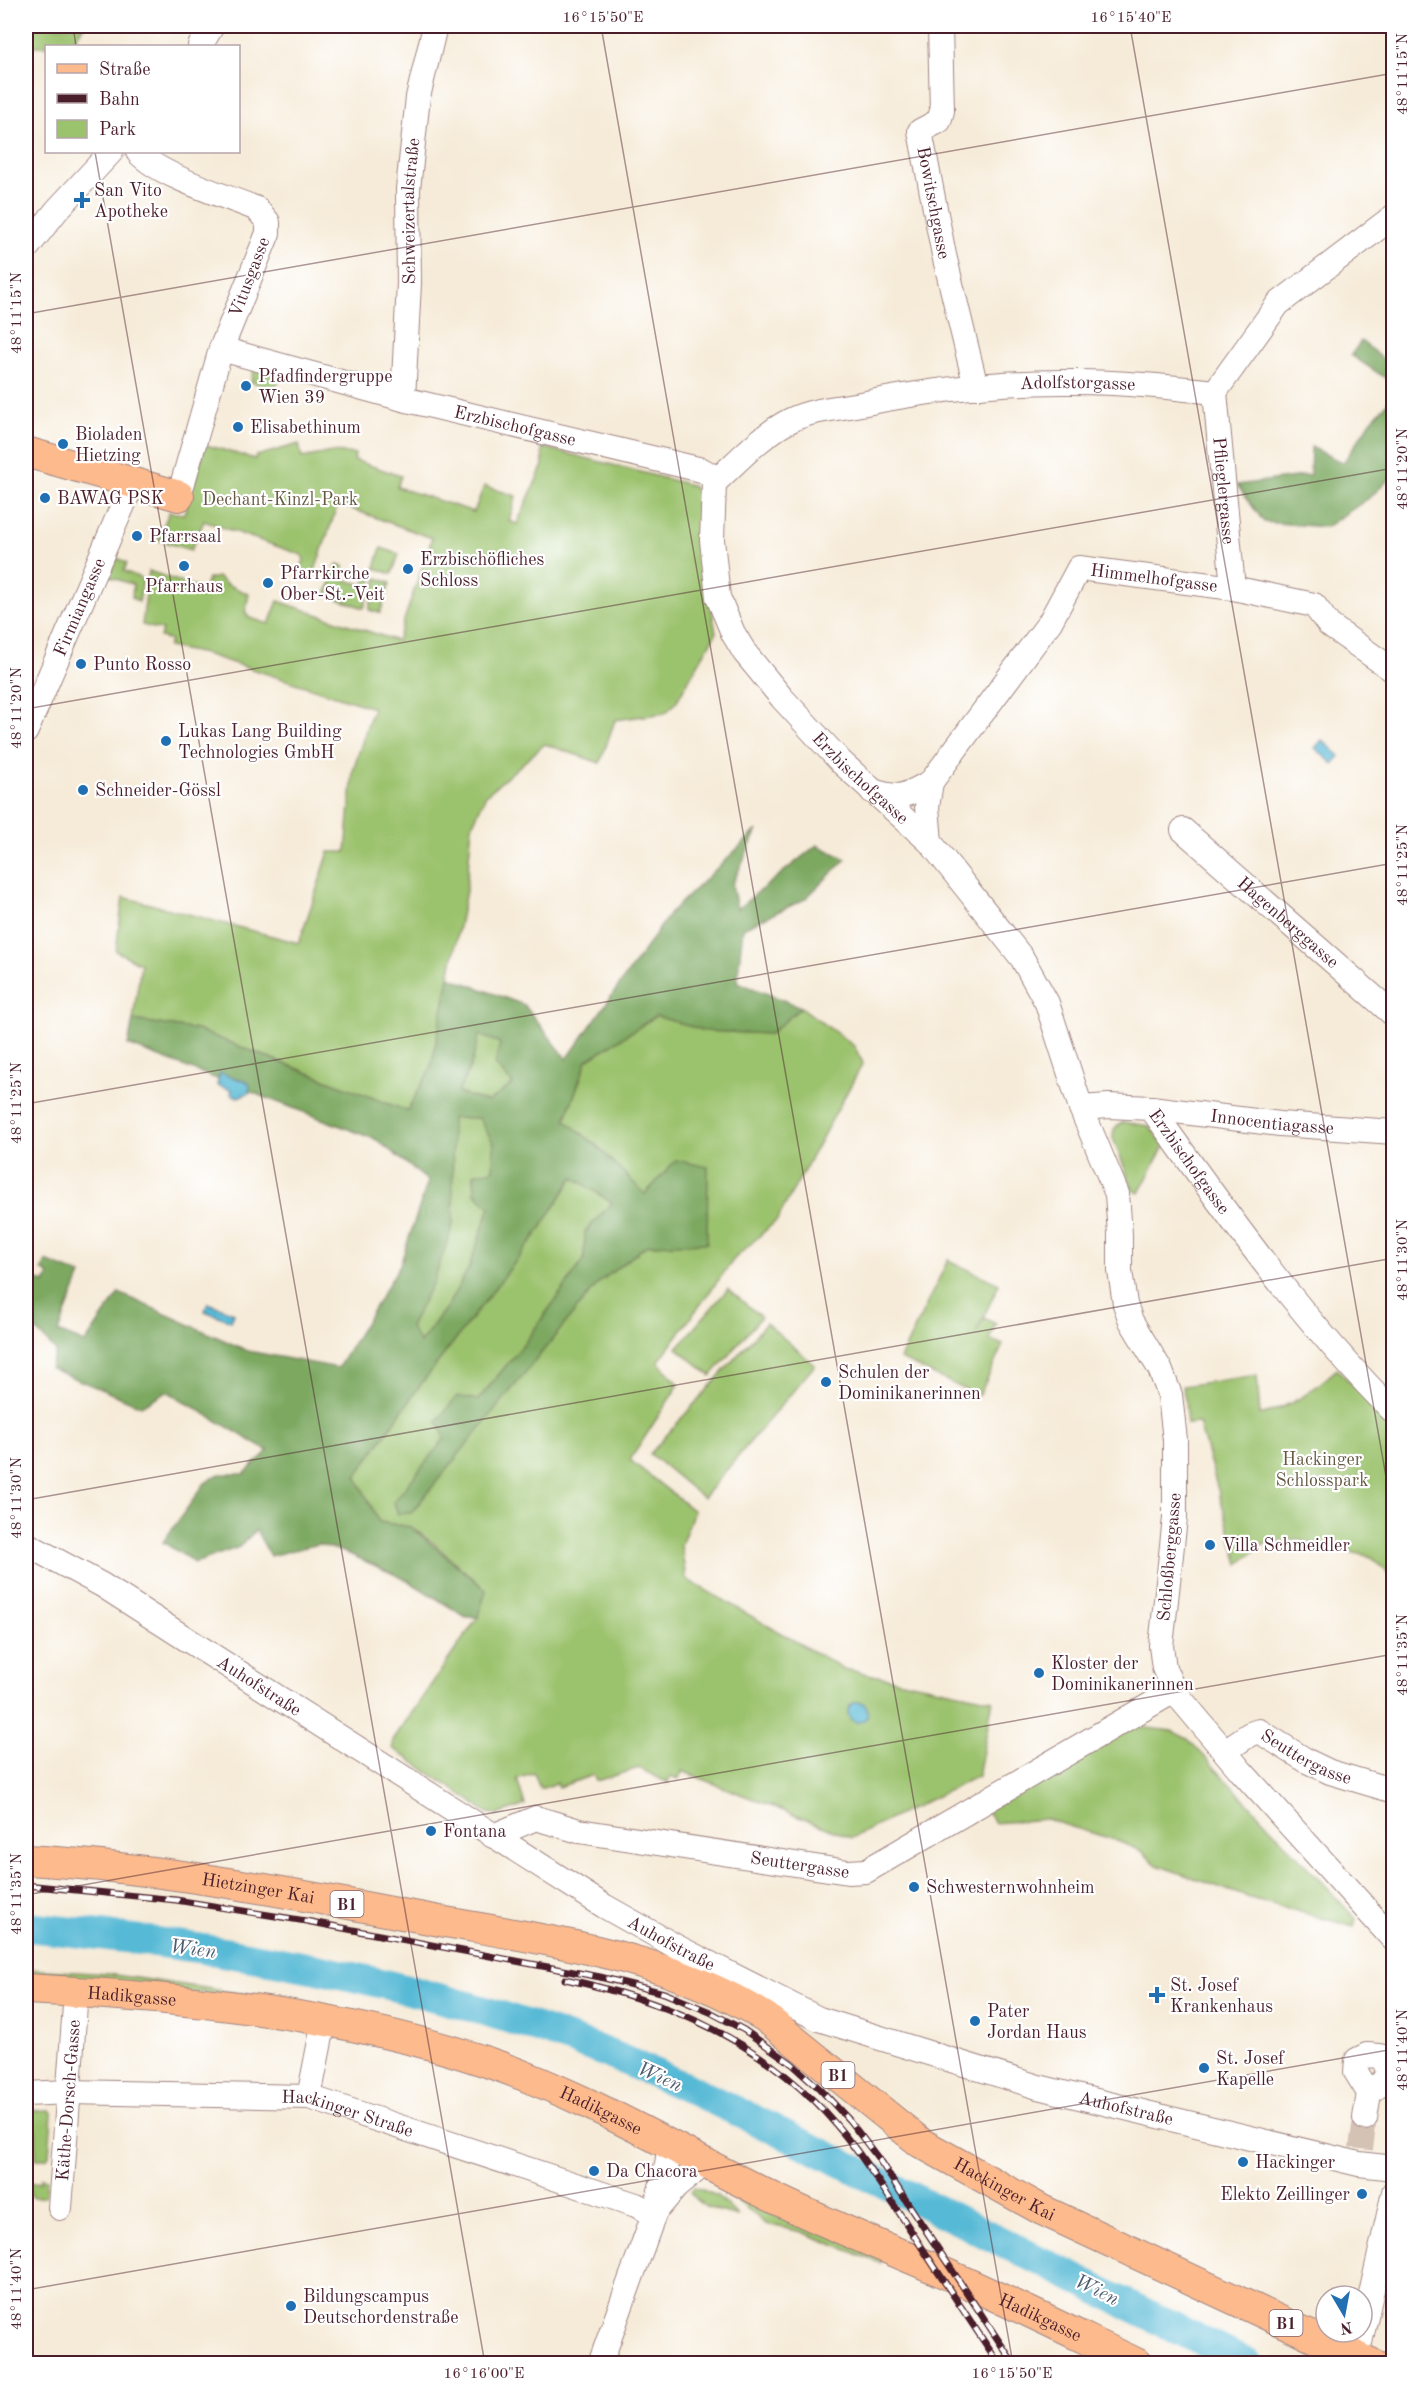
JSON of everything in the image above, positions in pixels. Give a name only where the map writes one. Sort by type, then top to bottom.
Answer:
[{"type":"main road","points":[[26,452],[179,496]]},
{"type":"main road","name":"Hietzinger Kai","points":[[26,1860],[210,1880],[560,1944],[666,1969]]},
{"type":"main road","name":"Hackinger Kai","points":[[666,1969],[718,1991],[765,2017],[921,2143],[1005,2191],[1365,2360]]},
{"type":"main road","name":"Hadikgasse","points":[[26,1989],[173,1999],[324,2021],[397,2036],[484,2061],[572,2095],[799,2211],[949,2275],[1138,2364]]},
{"type":"street","points":[[201,45],[212,26]]},
{"type":"street","name":"Schweizertalstraße","points":[[402,399],[409,283],[408,189],[418,97],[435,26]]},
{"type":"street","name":"Bowitschgasse","points":[[940,26],[942,111],[939,121],[920,131],[944,255],[976,387]]},
{"type":"street","points":[[26,249],[57,210],[110,153]]},
{"type":"street","name":"Vitusgasse","points":[[139,153],[149,162],[172,174],[257,209],[267,222],[266,241],[221,348],[179,496]]},
{"type":"street","points":[[1215,392],[1278,304],[1394,216]]},
{"type":"street","name":"Erzbischofgasse","points":[[221,348],[402,399],[702,470],[711,475],[714,483],[712,540],[714,577],[718,597],[733,633],[768,683],[841,762],[930,842],[1022,958],[1047,1003],[1081,1108],[1109,1106],[1151,1108],[1226,1215],[1306,1317],[1355,1373],[1394,1412]]},
{"type":"street","name":"Adolfstorgasse","points":[[714,483],[765,436],[794,419],[811,413],[896,397],[976,387],[1073,382],[1147,384],[1215,392]]},
{"type":"street","name":"Pflieglergasse","points":[[1215,392],[1233,588]]},
{"type":"street","name":"Firmiangasse","points":[[26,731],[132,484]]},
{"type":"street","name":"Himmelhofgasse","points":[[872,791],[892,797],[903,796],[931,782],[1050,622],[1079,568],[1233,588],[1314,605],[1329,625],[1394,671]]},
{"type":"street","name":"Himmelhofgasse","points":[[930,842],[927,807],[931,782]]},
{"type":"street","name":"Hagenberggasse","points":[[1183,830],[1394,1015]]},
{"type":"street","name":"Schloßberggasse","points":[[1081,1108],[1117,1194],[1120,1271],[1125,1304],[1131,1321],[1166,1382],[1173,1418],[1175,1518],[1161,1646],[1164,1668],[1174,1691],[1394,1940]]},
{"type":"street","name":"Innocentiagasse","points":[[1151,1108],[1280,1124],[1394,1132]]},
{"type":"street","name":"Auhofstraße","points":[[26,1544],[102,1585],[604,1906],[677,1947],[819,2019],[1038,2087],[1360,2156],[1394,2168]]},
{"type":"street","name":"Seuttergasse","points":[[493,1836],[536,1818],[579,1831],[848,1872],[866,1871],[1174,1691]]},
{"type":"street","name":"Seuttergasse","points":[[1225,1751],[1250,1734],[1259,1731],[1307,1761],[1330,1772],[1394,1791]]},
{"type":"street","name":"Käthe-Dorsch-Gasse","points":[[60,2208],[76,1992]]},
{"type":"street","points":[[309,2097],[324,2021]]},
{"type":"street","name":"Hackinger Straße","points":[[26,2094],[69,2092],[309,2097],[636,2205],[654,2214]]},
{"type":"street","points":[[1365,2118],[1369,2093]]},
{"type":"street","points":[[600,2364],[654,2214],[668,2164],[670,2144]]},
{"type":"street","points":[[654,2214],[676,2187],[705,2163]]},
{"type":"street","points":[[1365,2360],[1394,2192]]},
{"type":"green space","points":[[26,26],[84,26],[70,45],[26,46]]},
{"type":"green space","points":[[1361,341],[1393,367],[1393,383],[1351,355]]},
{"type":"green space","points":[[254,369],[279,377],[276,389],[251,382]]},
{"type":"green space","points":[[1393,397],[1393,476],[1369,498],[1326,527],[1264,522],[1237,485],[1310,475],[1311,447],[1343,463],[1371,421]]},
{"type":"green space","name":"Dechant-Kinzl-Park","points":[[299,444],[302,458],[332,452],[355,454],[354,460],[401,476],[397,487],[474,512],[484,486],[516,496],[509,521],[517,524],[543,465],[542,447],[691,485],[701,496],[702,551],[716,633],[675,704],[665,713],[615,720],[600,763],[545,744],[486,795],[472,826],[466,891],[431,1068],[407,1111],[197,1030],[133,1020],[141,964],[116,951],[123,897],[299,943],[329,852],[346,852],[353,771],[373,708],[205,654],[168,647],[170,640],[160,637],[162,630],[142,625],[149,571],[204,590],[208,579],[218,577],[226,584],[249,594],[245,613],[248,614],[247,617],[269,624],[278,601],[397,641],[432,538],[338,504],[312,579],[298,575],[304,560],[302,555],[204,521],[191,550],[158,540],[169,512],[184,514],[206,445],[255,459],[256,456]]},
{"type":"green space","points":[[381,548],[399,554],[392,574],[375,568]]},
{"type":"green space","points":[[117,558],[127,563],[124,571],[143,579],[139,602],[132,598],[133,585],[109,576]]},
{"type":"green space","points":[[337,565],[344,566],[345,580],[364,585],[367,575],[373,577],[364,608],[326,595]]},
{"type":"green space","points":[[377,578],[390,583],[380,613],[369,610]]},
{"type":"green space","points":[[757,830],[732,885],[737,909],[817,845],[846,859],[805,899],[743,928],[737,982],[801,1007],[770,1034],[706,1031],[656,1016],[587,1060],[565,1120],[596,1145],[645,1194],[676,1160],[708,1167],[707,1243],[647,1245],[598,1283],[411,1513],[398,1514],[394,1502],[445,1438],[437,1421],[457,1396],[478,1400],[524,1344],[584,1260],[585,1232],[612,1203],[573,1177],[539,1231],[418,1388],[356,1476],[379,1522],[411,1527],[486,1590],[478,1617],[466,1617],[407,1580],[347,1553],[318,1544],[270,1556],[256,1530],[239,1547],[195,1563],[163,1542],[205,1483],[219,1474],[244,1474],[268,1451],[167,1391],[141,1406],[50,1368],[56,1351],[28,1322],[34,1307],[27,1302],[38,1280],[45,1283],[49,1275],[42,1270],[46,1261],[81,1275],[58,1332],[85,1343],[119,1293],[248,1351],[338,1368],[400,1265],[428,1181],[377,1140],[128,1045],[133,1020],[197,1030],[407,1111],[431,1068],[449,977],[524,1005],[567,1059],[671,912]],"holes":[[[479,1035],[500,1043],[495,1065],[513,1084],[488,1102],[458,1093],[472,1062]],[[452,1118],[479,1118],[494,1144],[493,1170],[474,1174],[475,1193],[490,1207],[469,1268],[448,1305],[420,1343],[410,1327],[434,1280],[453,1225]]]},
{"type":"green space","points":[[801,1007],[854,1046],[863,1063],[777,1220],[734,1259],[658,1362],[679,1384],[630,1460],[694,1511],[681,1545],[686,1579],[844,1669],[993,1700],[978,1776],[852,1838],[682,1771],[679,1779],[670,1776],[668,1783],[639,1768],[596,1781],[593,1775],[559,1787],[557,1783],[540,1789],[534,1773],[517,1779],[525,1805],[498,1815],[488,1813],[393,1748],[393,1740],[478,1617],[486,1590],[432,1542],[411,1527],[379,1522],[356,1476],[418,1388],[539,1231],[573,1177],[612,1203],[585,1231],[584,1260],[524,1344],[394,1502],[398,1514],[411,1513],[598,1283],[647,1245],[707,1242],[676,1161],[645,1195],[596,1145],[565,1121],[587,1060],[656,1016],[706,1031],[770,1034]]},
{"type":"green space","points":[[479,1034],[500,1043],[513,1084],[488,1102],[458,1093],[472,1062]]},
{"type":"green space","points":[[452,1118],[479,1118],[494,1144],[493,1170],[474,1174],[475,1193],[490,1207],[469,1268],[448,1305],[420,1344],[410,1327],[434,1280],[453,1225]]},
{"type":"green space","points":[[1123,1122],[1150,1126],[1164,1146],[1139,1193],[1133,1190],[1113,1138],[1114,1129]]},
{"type":"green space","points":[[948,1260],[999,1284],[976,1333],[984,1318],[996,1324],[989,1339],[1003,1345],[979,1396],[900,1359]]},
{"type":"green space","points":[[728,1289],[761,1317],[711,1376],[677,1348]]},
{"type":"green space","points":[[766,1323],[815,1365],[703,1498],[650,1454]]},
{"type":"green space","name":"Hackinger Schlosspark","points":[[1337,1369],[1393,1425],[1393,1578],[1372,1557],[1295,1539],[1262,1545],[1239,1564],[1199,1423],[1187,1424],[1182,1386],[1257,1375],[1260,1415],[1302,1397]]},
{"type":"green space","points":[[1131,1726],[1172,1731],[1188,1739],[1356,1919],[1354,1927],[1250,1898],[1157,1865],[1141,1851],[1115,1840],[1046,1819],[995,1823],[985,1809]]},
{"type":"green space","points":[[26,1969],[108,1974],[279,1999],[26,1980]]},
{"type":"green space","points":[[50,2110],[52,2113],[49,2156],[46,2159],[36,2159],[36,2132],[26,2132],[26,2111]]},
{"type":"green space","points":[[41,2178],[47,2179],[46,2195],[33,2197],[30,2194],[29,2183],[41,2182]]},
{"type":"green space","points":[[717,2184],[882,2257],[880,2263],[802,2232],[766,2224]]},
{"type":"green space","points":[[695,2187],[717,2196],[738,2216],[698,2202],[691,2191]]},
{"type":"water","points":[[1322,740],[1340,756],[1333,764],[1315,748]]},
{"type":"water","points":[[220,1073],[247,1082],[250,1085],[249,1093],[238,1097],[231,1094],[232,1090],[217,1085]]},
{"type":"water","points":[[208,1303],[234,1313],[231,1321],[205,1311]]},
{"type":"water","points":[[858,1702],[865,1705],[868,1712],[865,1719],[858,1722],[851,1719],[848,1712],[851,1705]]},
{"type":"waterway","name":"Wien","points":[[26,1927],[165,1943],[302,1966],[438,1998],[572,2040],[610,2054],[720,2103],[1248,2364]]},
{"type":"tunnel","points":[[1361,2149],[1365,2118]]},
{"type":"railway","points":[[26,1885],[176,1900],[306,1921],[600,1977],[664,1993],[710,2012],[744,2030],[791,2063],[849,2120],[878,2158],[1014,2364]]},
{"type":"railway","points":[[565,1979],[633,1997],[698,2022],[759,2056],[787,2077],[827,2114],[862,2158],[999,2364]]},
{"type":"place","name":"San Vito Apotheke","points":[[82,200]]},
{"type":"place","name":"Pfadfindergruppe Wien 39","points":[[246,386]]},
{"type":"place","name":"Elisabethinum","points":[[238,427]]},
{"type":"place","name":"Bioladen Hietzing","points":[[63,444]]},
{"type":"place","name":"BAWAG PSK","points":[[45,498]]},
{"type":"place","name":"Pfarrsaal","points":[[137,536]]},
{"type":"place","name":"Pfarrhaus","points":[[184,566]]},
{"type":"place","name":"Erzbischöfliches Schloss","points":[[408,569]]},
{"type":"place","name":"Pfarrkirche Ober-St.-Veit","points":[[268,583]]},
{"type":"place","name":"Punto Rosso","points":[[81,664]]},
{"type":"place","name":"Lukas Lang Building Technologies GmbH","points":[[166,741]]},
{"type":"place","name":"Schneider-Gössl","points":[[83,790]]},
{"type":"place","name":"Schulen der Dominikanerinnen","points":[[826,1382]]},
{"type":"place","name":"Villa Schmeidler","points":[[1210,1545]]},
{"type":"place","name":"Kloster der Dominikanerinnen","points":[[1039,1673]]},
{"type":"place","name":"Fontana","points":[[431,1831]]},
{"type":"place","name":"Schwesternwohnheim","points":[[914,1887]]},
{"type":"place","name":"St. Josef Krankenhaus","points":[[1157,1995]]},
{"type":"place","name":"Pater Jordan Haus","points":[[975,2021]]},
{"type":"place","name":"St. Josef Kapelle","points":[[1204,2068]]},
{"type":"place","name":"Hackinger","points":[[1243,2162]]},
{"type":"place","name":"Da Chacora","points":[[594,2171]]},
{"type":"place","name":"Elekto Zeillinger","points":[[1362,2194]]},
{"type":"place","name":"Bildungscampus Deutschordenstraße","points":[[291,2306]]}]
